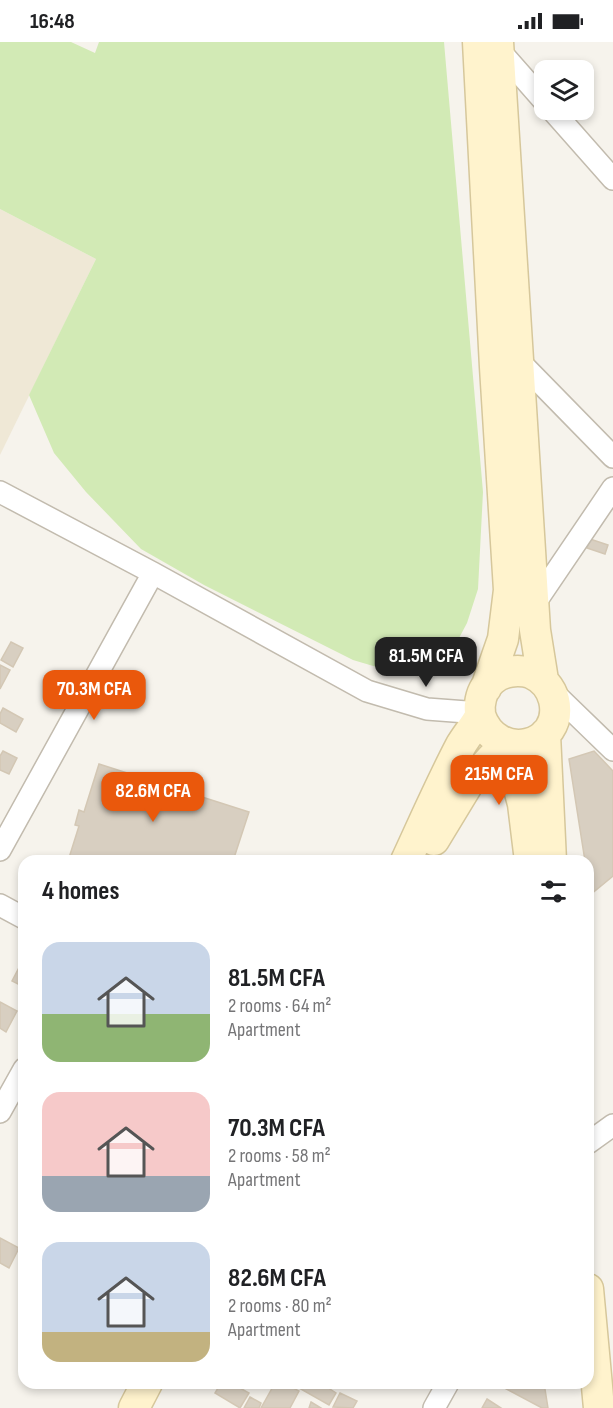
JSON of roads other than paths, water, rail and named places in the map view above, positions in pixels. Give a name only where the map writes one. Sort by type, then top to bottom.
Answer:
[{"type":"main road","points":[[492,45],[520,363],[535,630],[546,684],[554,700],[555,712],[552,724],[545,734],[539,740],[524,746],[506,744],[489,733],[482,705],[503,639],[509,590],[495,367],[492,45]]},
{"type":"main road","points":[[409,855],[493,680],[512,671],[523,671],[534,674],[546,684]]},
{"type":"main road","points":[[545,734],[551,855]]},
{"type":"main road","points":[[426,855],[468,784],[506,744]]},
{"type":"main road","points":[[506,744],[523,804],[529,855]]},
{"type":"main road","points":[[594,1354],[599,1408]]},
{"type":"main road","points":[[134,1408],[144,1389]]},
{"type":"main road","points":[[576,1389],[578,1408]]},
{"type":"street","points":[[492,45],[534,91]]},
{"type":"street","points":[[561,120],[613,179]]},
{"type":"street","points":[[520,363],[613,457]]},
{"type":"street","points":[[535,603],[613,488]]},
{"type":"street","points":[[0,492],[367,691],[427,709],[482,705]]},
{"type":"street","points":[[0,850],[153,573]]},
{"type":"street","points":[[546,684],[613,750]]},
{"type":"street","points":[[0,905],[18,915]]},
{"type":"street","points":[[0,1112],[18,1080]]},
{"type":"street","points":[[594,1139],[613,1125]]},
{"type":"street","points":[[434,1408],[445,1389]]},
{"type":"street","points":[[608,1408],[613,1402]]}]
